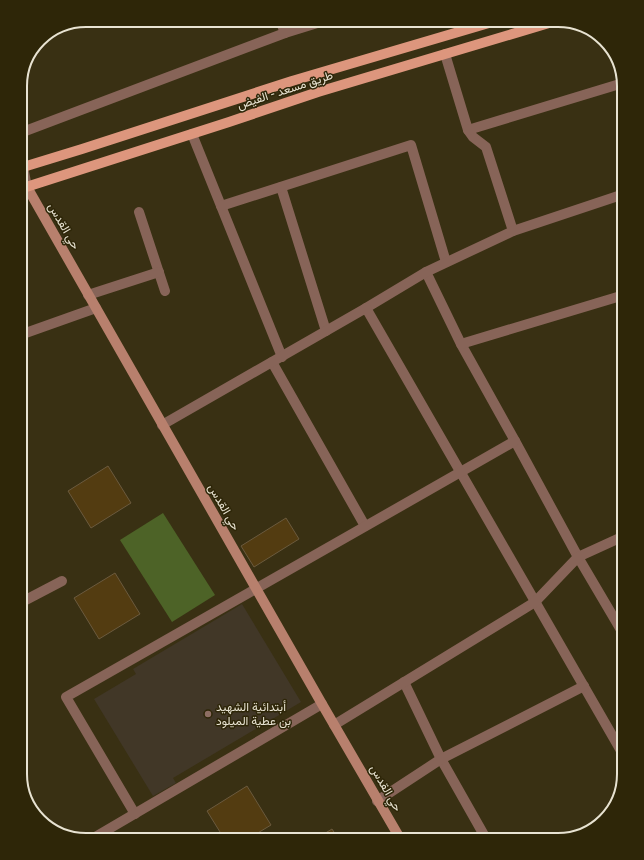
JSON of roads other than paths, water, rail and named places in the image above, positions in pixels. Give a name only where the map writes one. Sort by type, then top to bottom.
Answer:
[{"type":"main road","name":"طريق مسعد - الفيض","points":[[27,163],[90,147],[292,81],[475,27]]},
{"type":"main road","name":"طريق مسعد - الفيض","points":[[27,187],[318,92],[536,27]]},
{"type":"street","points":[[283,27],[285,33]]},
{"type":"street","points":[[27,130],[285,33],[305,27]]},
{"type":"street","points":[[445,54],[468,130],[473,137],[486,146],[513,231]]},
{"type":"street","points":[[468,130],[617,85]]},
{"type":"street","points":[[192,134],[282,357]]},
{"type":"street","points":[[221,206],[411,145],[446,262]]},
{"type":"street","points":[[281,187],[326,331]]},
{"type":"street","name":"حي القدس","points":[[27,195],[96,308],[397,833]]},
{"type":"street","points":[[162,425],[282,357],[426,272],[513,231],[617,196]]},
{"type":"street","points":[[139,212],[165,291]]},
{"type":"street","points":[[88,295],[159,272]]},
{"type":"street","points":[[426,272],[461,344],[578,557],[617,623]]},
{"type":"street","points":[[461,344],[617,298]]},
{"type":"street","points":[[27,333],[96,308]]},
{"type":"street","points":[[366,308],[617,744]]},
{"type":"street","points":[[272,362],[365,526]]},
{"type":"street","points":[[135,814],[66,697],[515,441]]},
{"type":"street","points":[[334,725],[535,602],[578,557],[617,539]]},
{"type":"street","points":[[27,599],[62,581]]},
{"type":"street","points":[[404,682],[441,759],[483,833]]},
{"type":"street","points":[[378,801],[441,759],[584,686]]},
{"type":"street","points":[[102,833],[322,704]]},
{"type":"place","name":"أبتدائية الشهيد بن عطية الميلود","points":[[208,714]]}]
